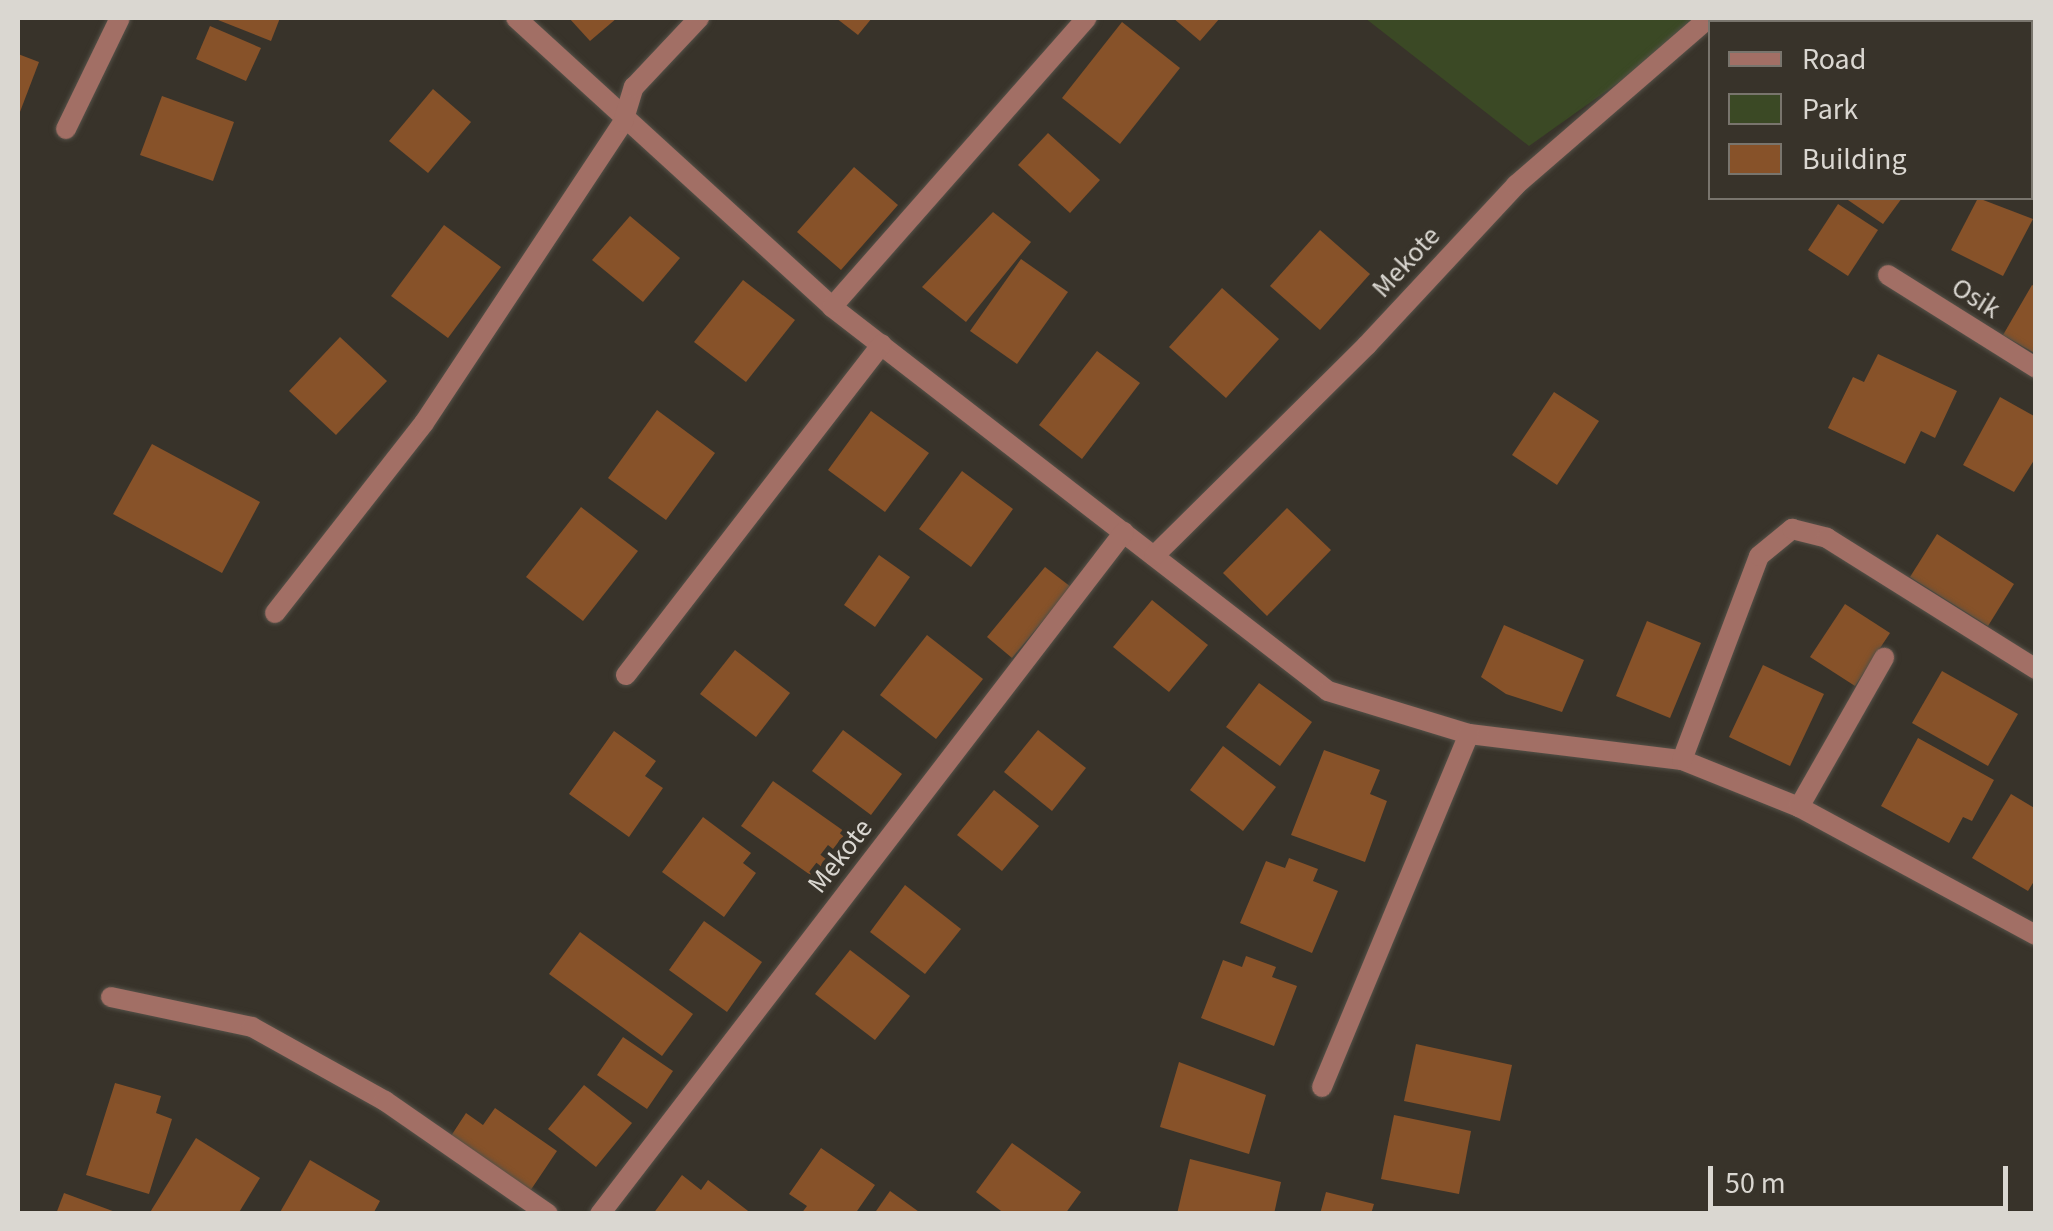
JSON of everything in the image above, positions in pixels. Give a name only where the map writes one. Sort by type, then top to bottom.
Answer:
[{"type":"street","points":[[66,129],[120,18]]},
{"type":"street","points":[[516,18],[623,122],[832,307],[1328,691],[1469,734],[1682,760],[1799,807],[2036,935]]},
{"type":"street","points":[[275,613],[424,423],[623,122],[634,86],[699,18]]},
{"type":"street","points":[[832,307],[1087,18]]},
{"type":"street","name":"Mekote","points":[[1154,556],[1367,345],[1516,185],[1709,18]]},
{"type":"street","name":"Osik","points":[[1888,275],[2036,368]]},
{"type":"street","points":[[626,675],[882,344]]},
{"type":"street","points":[[1682,760],[1760,556],[1792,529],[1827,538],[2036,668]]},
{"type":"street","name":"Mekote","points":[[600,1214],[1124,532]]},
{"type":"street","points":[[1799,807],[1884,658]]},
{"type":"street","points":[[1322,1087],[1469,734]]},
{"type":"street","points":[[111,997],[252,1027],[385,1101],[548,1214]]},
{"type":"green space","points":[[1365,18],[1709,18],[1529,146]]},
{"type":"building","points":[[213,18],[280,18],[271,41]]},
{"type":"building","points":[[569,18],[617,18],[590,41]]},
{"type":"building","points":[[836,18],[872,18],[858,35]]},
{"type":"building","points":[[1173,18],[1220,18],[1200,41]]},
{"type":"building","points":[[1122,22],[1180,68],[1120,144],[1062,98]]},
{"type":"building","points":[[210,26],[261,48],[246,81],[196,59]]},
{"type":"building","points":[[18,54],[39,62],[18,117]]},
{"type":"building","points":[[433,89],[471,122],[428,173],[389,141]]},
{"type":"building","points":[[162,96],[234,122],[213,181],[140,155]]},
{"type":"building","points":[[1048,133],[1100,180],[1070,213],[1018,165]]},
{"type":"building","points":[[854,167],[898,205],[841,270],[797,232]]},
{"type":"building","points":[[1848,200],[1901,200],[1883,224]]},
{"type":"building","points":[[1977,200],[2033,219],[2003,276],[1951,250]]},
{"type":"building","points":[[1838,204],[1878,230],[1848,276],[1808,250]]},
{"type":"building","points":[[993,212],[1031,242],[966,322],[922,287]]},
{"type":"building","points":[[630,216],[680,258],[643,302],[592,260]]},
{"type":"building","points":[[444,225],[501,267],[448,338],[391,296]]},
{"type":"building","points":[[1320,230],[1370,274],[1320,330],[1270,286]]},
{"type":"building","points":[[1021,259],[1068,292],[1017,364],[970,331]]},
{"type":"building","points":[[743,280],[795,320],[746,382],[694,342]]},
{"type":"building","points":[[2032,285],[2036,287],[2036,354],[2003,335]]},
{"type":"building","points":[[1222,288],[1279,339],[1226,398],[1169,347]]},
{"type":"building","points":[[340,337],[387,381],[336,435],[289,391]]},
{"type":"building","points":[[1097,351],[1140,383],[1082,459],[1039,425]]},
{"type":"building","points":[[1878,354],[1957,391],[1935,438],[1921,431],[1905,464],[1828,428],[1853,377],[1864,382]]},
{"type":"building","points":[[1554,392],[1599,421],[1557,485],[1512,455]]},
{"type":"building","points":[[2000,397],[2036,417],[2036,457],[2014,492],[1963,465]]},
{"type":"building","points":[[657,410],[715,453],[666,520],[608,478]]},
{"type":"building","points":[[871,411],[929,453],[885,512],[828,470]]},
{"type":"building","points":[[152,444],[260,502],[222,573],[113,514]]},
{"type":"building","points":[[962,471],[1013,509],[971,567],[919,529]]},
{"type":"building","points":[[581,507],[638,551],[583,621],[526,577]]},
{"type":"building","points":[[1287,508],[1331,550],[1267,616],[1223,573]]},
{"type":"building","points":[[1937,534],[2014,584],[1988,626],[1910,577]]},
{"type":"building","points":[[879,555],[910,577],[875,627],[844,605]]},
{"type":"building","points":[[1045,567],[1071,587],[1012,658],[987,637]]},
{"type":"building","points":[[1152,600],[1208,645],[1169,692],[1113,647]]},
{"type":"building","points":[[1845,604],[1890,633],[1855,686],[1810,657]]},
{"type":"building","points":[[1647,621],[1701,643],[1670,718],[1616,696]]},
{"type":"building","points":[[1504,625],[1584,660],[1562,712],[1506,694],[1481,677]]},
{"type":"building","points":[[927,635],[983,679],[936,739],[880,695]]},
{"type":"building","points":[[735,650],[790,693],[756,737],[700,694]]},
{"type":"building","points":[[1763,665],[1824,694],[1790,766],[1729,737]]},
{"type":"building","points":[[1942,671],[2018,714],[1988,766],[1912,723]]},
{"type":"building","points":[[1259,683],[1312,722],[1280,766],[1226,727]]},
{"type":"building","points":[[843,730],[902,774],[871,815],[812,771]]},
{"type":"building","points":[[1038,730],[1086,768],[1052,811],[1004,772]]},
{"type":"building","points":[[614,731],[656,761],[645,776],[663,788],[629,837],[569,794]]},
{"type":"building","points":[[1918,738],[1994,780],[1972,821],[1963,817],[1949,843],[1881,806]]},
{"type":"building","points":[[1223,746],[1276,787],[1243,831],[1190,790]]},
{"type":"building","points":[[1324,750],[1380,770],[1370,794],[1387,801],[1365,862],[1291,835]]},
{"type":"building","points":[[773,781],[848,834],[816,879],[741,826]]},
{"type":"building","points":[[994,790],[1039,826],[1002,871],[957,835]]},
{"type":"building","points":[[2011,794],[2036,809],[2036,878],[2028,891],[1972,858]]},
{"type":"building","points":[[703,817],[751,853],[743,863],[756,873],[724,917],[662,872]]},
{"type":"building","points":[[1289,858],[1318,869],[1313,881],[1338,891],[1312,953],[1240,923],[1266,861],[1285,868]]},
{"type":"building","points":[[905,885],[961,929],[925,974],[870,932]]},
{"type":"building","points":[[704,921],[762,962],[727,1012],[669,970]]},
{"type":"building","points":[[580,932],[693,1014],[662,1056],[549,974]]},
{"type":"building","points":[[850,950],[910,996],[875,1040],[815,994]]},
{"type":"building","points":[[1246,956],[1276,967],[1272,977],[1297,986],[1274,1046],[1201,1018],[1223,960],[1242,967]]},
{"type":"building","points":[[623,1037],[673,1071],[647,1109],[597,1075]]},
{"type":"building","points":[[1416,1044],[1512,1065],[1500,1121],[1404,1101]]},
{"type":"building","points":[[1179,1062],[1266,1095],[1249,1154],[1160,1127]]},
{"type":"building","points":[[115,1083],[161,1096],[156,1113],[172,1119],[149,1194],[86,1175]]},
{"type":"building","points":[[584,1085],[632,1123],[596,1167],[548,1129]]},
{"type":"building","points":[[495,1108],[557,1151],[528,1194],[449,1139],[466,1113],[483,1125]]},
{"type":"building","points":[[1394,1115],[1471,1131],[1459,1194],[1381,1179]]},
{"type":"building","points":[[196,1138],[260,1178],[238,1214],[149,1214]]},
{"type":"building","points":[[1012,1143],[1081,1192],[1065,1214],[1005,1214],[976,1192]]},
{"type":"building","points":[[821,1148],[875,1185],[855,1214],[801,1214],[807,1206],[789,1194]]},
{"type":"building","points":[[1190,1159],[1281,1182],[1274,1214],[1177,1214]]},
{"type":"building","points":[[310,1160],[380,1201],[373,1214],[279,1214]]},
{"type":"building","points":[[682,1175],[701,1190],[708,1180],[752,1214],[653,1214]]},
{"type":"building","points":[[890,1191],[922,1214],[874,1214]]},
{"type":"building","points":[[1326,1192],[1374,1204],[1371,1214],[1320,1214]]},
{"type":"building","points":[[64,1193],[118,1213],[118,1214],[56,1214]]}]
